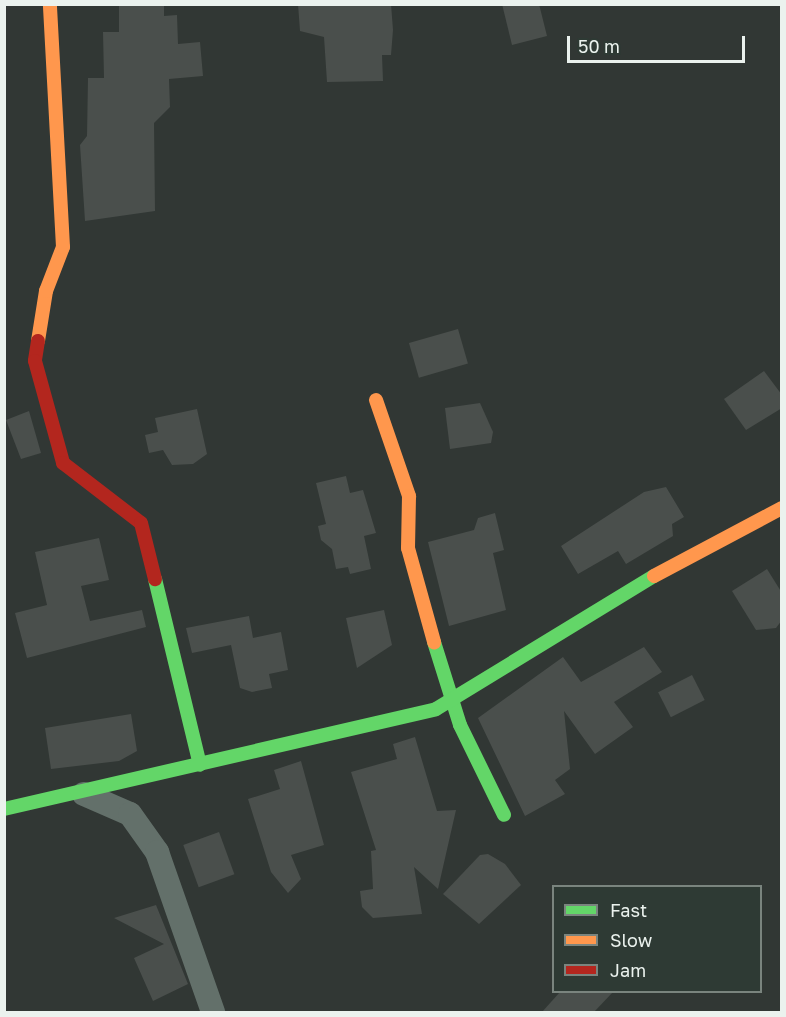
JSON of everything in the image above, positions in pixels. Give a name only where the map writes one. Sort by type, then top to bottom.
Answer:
[{"type":"street","points":[[50,4],[63,247],[46,291],[35,361],[63,463],[141,523],[200,765]]},
{"type":"street","points":[[376,400],[409,496],[411,562],[452,700],[504,815]]},
{"type":"street","points":[[4,809],[84,794],[200,765],[337,736],[452,700],[632,588],[782,508]]},
{"type":"street","points":[[84,794],[130,814],[157,852],[213,1012]]},
{"type":"building","points":[[298,4],[391,4],[393,30],[391,55],[382,55],[383,81],[327,82],[324,37],[300,31]]},
{"type":"building","points":[[502,4],[539,4],[547,36],[512,45]]},
{"type":"building","points":[[164,5],[164,16],[177,15],[178,44],[200,42],[203,76],[169,79],[170,107],[154,123],[155,211],[85,221],[80,145],[87,136],[88,78],[104,78],[103,32],[119,32],[119,6]]},
{"type":"building","points":[[458,329],[468,364],[419,378],[409,343]]},
{"type":"building","points":[[764,371],[782,395],[782,408],[746,430],[724,399]]},
{"type":"building","points":[[480,403],[493,432],[491,443],[450,449],[445,408]]},
{"type":"building","points":[[197,409],[207,454],[193,464],[172,465],[163,450],[149,453],[145,435],[158,432],[155,418]]},
{"type":"building","points":[[29,411],[41,453],[21,459],[6,420]]},
{"type":"building","points":[[346,476],[350,493],[363,490],[376,533],[364,536],[371,569],[350,574],[348,567],[336,569],[332,549],[321,540],[318,526],[326,524],[316,483]]},
{"type":"building","points":[[666,487],[684,517],[672,524],[673,536],[626,564],[618,551],[578,574],[561,546],[644,492]]},
{"type":"building","points":[[495,513],[504,550],[493,553],[506,610],[449,626],[428,542],[474,530],[478,518]]},
{"type":"building","points":[[99,538],[109,580],[81,586],[90,621],[142,610],[146,627],[27,658],[15,613],[47,605],[35,552]]},
{"type":"building","points":[[767,569],[782,593],[782,620],[776,628],[756,630],[732,591]]},
{"type":"building","points":[[384,610],[392,645],[357,668],[346,618]]},
{"type":"building","points":[[249,616],[253,638],[281,632],[288,670],[269,674],[272,688],[252,692],[240,688],[231,645],[192,653],[186,628]]},
{"type":"building","points":[[644,647],[662,672],[614,702],[633,727],[595,754],[564,711],[570,769],[555,780],[565,794],[525,816],[478,718],[563,657],[581,682]]},
{"type":"building","points":[[692,675],[705,700],[671,717],[658,692]]},
{"type":"building","points":[[131,714],[137,751],[119,761],[51,769],[45,728]]},
{"type":"building","points":[[415,737],[437,811],[456,810],[438,889],[414,867],[422,914],[373,918],[362,907],[360,891],[373,889],[371,851],[376,850],[351,772],[397,759],[393,744]]},
{"type":"building","points":[[301,761],[324,845],[291,855],[301,879],[288,893],[271,872],[248,799],[280,789],[274,770]]},
{"type":"building","points":[[219,832],[234,874],[199,887],[183,845]]},
{"type":"building","points":[[488,854],[505,864],[521,885],[479,924],[443,894],[480,855]]},
{"type":"building","points":[[156,905],[188,984],[153,1001],[134,958],[164,944],[114,918]]},
{"type":"building","points":[[559,993],[612,993],[594,1012],[542,1012]]},
{"type":"traffic: fast","points":[[4,809],[436,709],[654,576]]},
{"type":"traffic: fast","points":[[155,579],[200,765]]},
{"type":"traffic: fast","points":[[434,642],[460,725],[504,815]]},
{"type":"traffic: slow","points":[[38,341],[46,291],[63,247],[50,4]]},
{"type":"traffic: slow","points":[[376,400],[409,496],[408,548],[434,642]]},
{"type":"traffic: slow","points":[[654,576],[782,508]]},
{"type":"traffic: jam","points":[[38,341],[35,361],[63,463],[141,523],[155,579]]}]
